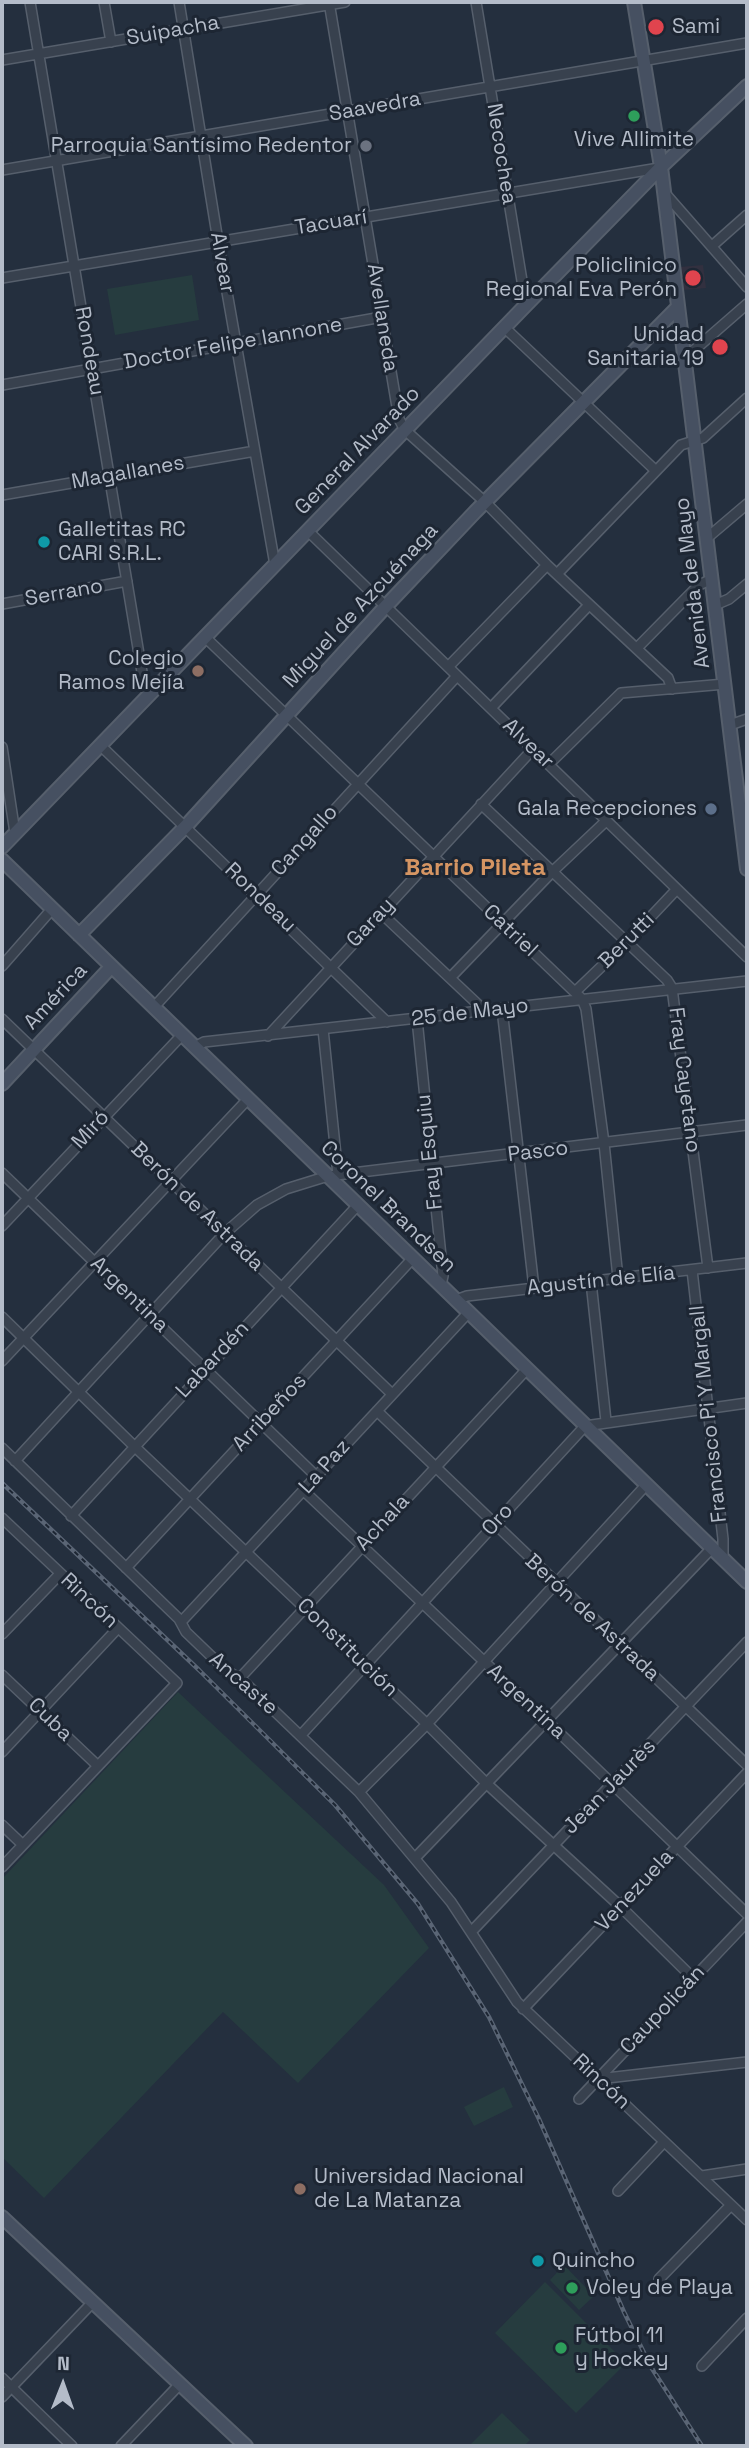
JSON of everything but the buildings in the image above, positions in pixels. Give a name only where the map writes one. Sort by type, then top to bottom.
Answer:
[{"type":"street","name":"Rondeau","points":[[30,2],[143,678],[148,687],[160,687]]},
{"type":"street","points":[[104,2],[111,42]]},
{"type":"street","name":"Alvear","points":[[179,2],[275,565]]},
{"type":"street","name":"Suipacha","points":[[2,60],[345,2]]},
{"type":"street","name":"Necochea","points":[[476,2],[526,305]]},
{"type":"street","name":"Avenida de Mayo","points":[[634,2],[661,167],[747,861]]},
{"type":"street","name":"Avellaneda","points":[[330,3],[399,419],[405,430]]},
{"type":"street","name":"Saavedra","points":[[2,170],[747,43]]},
{"type":"street","name":"General Alvarado","points":[[2,847],[160,687],[661,167],[747,86]]},
{"type":"street","name":"Tacuarí","points":[[2,278],[661,167]]},
{"type":"street","points":[[663,191],[747,287]]},
{"type":"street","points":[[712,246],[747,215]]},
{"type":"street","points":[[684,359],[747,304]]},
{"type":"street","name":"Miguel de Azcuénaga","points":[[79,935],[186,826],[286,714],[485,502],[677,308]]},
{"type":"street","name":"Doctor Felipe Iannone","points":[[2,385],[382,317]]},
{"type":"street","points":[[505,327],[655,470]]},
{"type":"street","points":[[557,574],[681,445],[708,434],[747,398]]},
{"type":"street","points":[[405,430],[485,502],[547,565],[668,678],[672,689]]},
{"type":"street","name":"Magallanes","points":[[2,495],[254,451]]},
{"type":"street","points":[[707,538],[747,504]]},
{"type":"street","name":"Alvear","points":[[308,531],[747,957]]},
{"type":"street","points":[[448,667],[547,565]]},
{"type":"street","points":[[636,648],[699,584],[712,579]]},
{"type":"street","name":"Serrano","points":[[2,604],[127,582]]},
{"type":"street","points":[[715,606],[729,599],[747,584]]},
{"type":"street","points":[[491,708],[589,605]]},
{"type":"street","name":"Catriel","points":[[206,638],[579,996]]},
{"type":"street","name":"Cangallo","points":[[153,1007],[457,676]]},
{"type":"street","points":[[548,764],[617,696],[625,692],[725,684]]},
{"type":"street","points":[[730,725],[747,719]]},
{"type":"street","name":"Rondeau","points":[[101,746],[387,1022]]},
{"type":"street","points":[[2,747],[16,833]]},
{"type":"street","name":"Garay","points":[[268,1036],[533,749]]},
{"type":"street","name":"Fray Cayetano","points":[[481,804],[672,988],[708,1268]]},
{"type":"street","points":[[450,978],[552,872],[606,821]]},
{"type":"street","name":"Coronel Brandsen","points":[[2,860],[248,1099],[333,1175],[358,1205],[747,1582]]},
{"type":"street","name":"Berutti","points":[[579,996],[677,889]]},
{"type":"street","points":[[2,965],[52,909]]},
{"type":"street","points":[[381,912],[486,1012]]},
{"type":"street","name":"América","points":[[2,1084],[111,967]]},
{"type":"street","name":"25 de Mayo","points":[[195,1047],[204,1042],[486,1012],[579,996],[747,981]]},
{"type":"street","points":[[579,996],[586,1009],[618,1278]]},
{"type":"street","points":[[502,1009],[534,1288]]},
{"type":"street","name":"Berón de Astrada","points":[[2,1019],[392,1394]]},
{"type":"street","name":"Fray Esquiu","points":[[417,1019],[443,1276],[441,1285]]},
{"type":"street","points":[[323,1029],[333,1175]]},
{"type":"street","name":"Miró","points":[[2,1226],[182,1035]]},
{"type":"street","points":[[2,1361],[248,1099]]},
{"type":"street","name":"Pasco","points":[[15,1461],[224,1234],[271,1196],[333,1175],[747,1125]]},
{"type":"street","name":"Argentina","points":[[2,1173],[317,1477]]},
{"type":"street","name":"Labardén","points":[[71,1516],[358,1205]]},
{"type":"street","name":"Arribeños","points":[[126,1568],[413,1258]]},
{"type":"street","name":"Agustín de Elía","points":[[456,1300],[467,1296],[747,1263]]},
{"type":"street","name":"Francisco Pi Y Margall","points":[[692,1270],[723,1558]]},
{"type":"street","points":[[591,1282],[606,1421]]},
{"type":"street","name":"La Paz","points":[[181,1622],[469,1312]]},
{"type":"street","name":"Constitución","points":[[2,1317],[364,1667],[621,1907],[693,1979]]},
{"type":"street","name":"Achala","points":[[240,1678],[527,1369]]},
{"type":"street","points":[[585,1426],[747,1403]]},
{"type":"street","name":"Berón de Astrada","points":[[377,1411],[747,1765]]},
{"type":"street","name":"Oro","points":[[301,1735],[585,1426]]},
{"type":"street","name":"Ancaste","points":[[2,1448],[181,1622],[186,1632],[232,1674],[240,1678],[359,1792],[416,1857],[472,1931]]},
{"type":"street","points":[[359,1792],[427,1724],[647,1484]]},
{"type":"street","name":"Argentina","points":[[304,1491],[747,1914]]},
{"type":"street","name":"Rincón","points":[[2,1518],[177,1683],[98,1766]]},
{"type":"street","points":[[416,1857],[712,1548]]},
{"type":"street","points":[[2,1634],[60,1574]]},
{"type":"street","points":[[2,1752],[118,1628]]},
{"type":"street","name":"Jean Jaurès","points":[[472,1931],[747,1642]]},
{"type":"street","name":"Cuba","points":[[2,1675],[98,1766]]},
{"type":"street","points":[[2,1867],[98,1766]]},
{"type":"street","name":"Venezuela","points":[[523,2009],[747,1773]]},
{"type":"street","points":[[2,1825],[23,1845]]},
{"type":"street","name":"Caupolicán","points":[[579,2099],[747,1922]]},
{"type":"street","name":"Rincón","points":[[472,1931],[523,2009],[747,2220]]},
{"type":"street","points":[[598,2079],[747,2062]]},
{"type":"street","points":[[618,2191],[664,2142]]},
{"type":"street","points":[[702,2176],[747,2169]]},
{"type":"street","points":[[659,2279],[732,2205]]},
{"type":"street","points":[[2,2217],[246,2446]]},
{"type":"street","points":[[2,2397],[93,2302]]},
{"type":"street","points":[[702,2367],[747,2318]]},
{"type":"street","points":[[2,2378],[72,2446]]},
{"type":"street","points":[[121,2446],[180,2384]]},
{"type":"shaded area","name":"Policlinico Regional Eva Perón","points":[[703,265],[706,288],[683,290],[680,267]]},
{"type":"green space","points":[[192,275],[199,320],[115,335],[107,289]]},
{"type":"green space","points":[[178,1692],[384,1885],[429,1948],[298,2083],[223,2012],[44,2198],[2,2157],[2,1879]]},
{"type":"green space","points":[[504,2087],[513,2107],[474,2126],[464,2107]]},
{"type":"green space","name":"Voley de Playa","points":[[564,2265],[594,2296],[579,2310],[550,2280]]},
{"type":"green space","name":"Fútbol 11 y Hockey","points":[[545,2282],[626,2363],[576,2413],[495,2333]]},
{"type":"green space","points":[[502,2413],[530,2440],[524,2446],[469,2446]]},
{"type":"railway","points":[[2,1483],[199,1670],[335,1805],[418,1904],[489,2017],[539,2119],[651,2367],[702,2446]]},
{"type":"place","name":"Sami","points":[[656,27]]},
{"type":"place","name":"Vive Allimite","points":[[634,116]]},
{"type":"place","name":"Parroquia Santísimo Redentor","points":[[366,146]]},
{"type":"place","name":"Policlinico Regional Eva Perón","points":[[693,278]]},
{"type":"place","name":"Unidad Sanitaria 19","points":[[720,347]]},
{"type":"place","name":"Galletitas RC CARI S.R.L.","points":[[44,542]]},
{"type":"place","name":"Colegio Ramos Mejía","points":[[198,671]]},
{"type":"place","name":"Gala Recepciones","points":[[711,809]]},
{"type":"place","name":"Universidad Nacional de La Matanza","points":[[300,2189]]},
{"type":"place","name":"Quincho","points":[[538,2261]]},
{"type":"place","name":"Voley de Playa","points":[[572,2288]]},
{"type":"place","name":"Fútbol 11 y Hockey","points":[[561,2348]]},
{"type":"district","name":"Barrio Pileta","points":[[475,868]]}]
